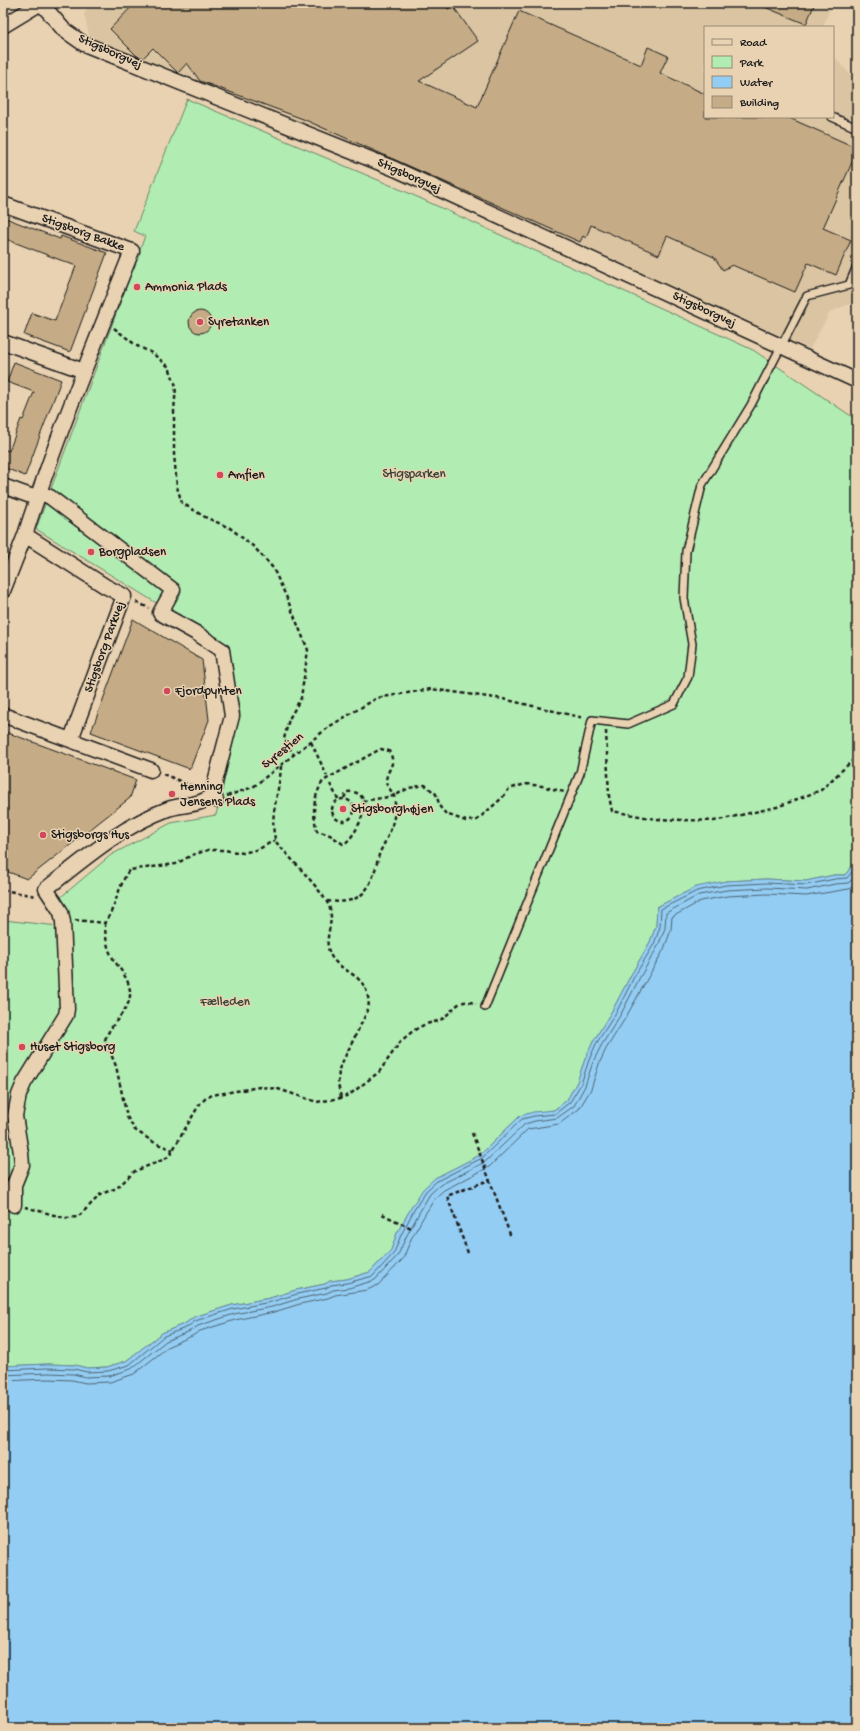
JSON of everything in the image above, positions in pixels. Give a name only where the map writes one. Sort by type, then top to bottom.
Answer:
[{"type":"street","name":"Stigsborgvej","points":[[3,26],[41,3],[64,30],[84,44],[395,169],[857,381]]},
{"type":"street","name":"Stigsborg Bakke","points":[[3,204],[132,251],[84,371],[38,495]]},
{"type":"street","points":[[3,342],[84,371]]},
{"type":"street","points":[[3,486],[50,497],[173,590],[160,613],[196,633],[222,650],[232,716],[215,797],[168,809],[104,843],[46,889],[61,912],[63,922],[67,1009],[66,1015],[24,1083],[19,1096],[15,1116],[22,1165],[14,1185],[14,1205]]},
{"type":"street","points":[[3,590],[25,534],[38,495]]},
{"type":"street","name":"Stigsborg Parkvej","points":[[25,534],[105,586],[124,596],[71,739]]},
{"type":"street","points":[[3,715],[151,770]]},
{"type":"lane","points":[[834,118],[857,128]]},
{"type":"lane","points":[[484,1007],[580,773],[592,720],[628,724],[674,704],[688,677],[692,644],[684,598],[686,551],[702,485],[751,405],[783,346],[807,296],[849,285],[857,266]]},
{"type":"path","points":[[104,320],[137,346],[152,353],[169,367],[176,386],[174,410],[174,454],[177,487],[182,503],[205,517],[230,528],[254,547],[272,568],[286,596],[308,650],[301,698],[289,719],[284,739],[294,756]]},
{"type":"path","points":[[124,596],[160,613]]},
{"type":"path","name":"Syrestien","points":[[215,797],[254,787],[330,726],[377,698],[431,689],[503,699],[592,720]]},
{"type":"path","points":[[605,722],[609,796],[612,811],[656,819],[714,821],[777,807],[821,790],[857,755]]},
{"type":"path","points":[[311,742],[327,776]]},
{"type":"path","points":[[327,901],[348,902],[357,898],[372,879],[380,852],[390,833],[394,818],[394,796],[387,785],[386,779],[392,764],[392,757],[389,751],[381,749],[374,752],[323,781],[318,788],[313,809],[317,831],[330,835],[343,844],[350,840],[364,811],[362,796],[354,791],[347,792],[344,798]]},
{"type":"path","points":[[281,766],[280,782],[273,816],[273,832],[275,840],[327,901],[331,915],[328,944],[331,955],[334,960],[353,973],[367,991],[369,1008],[339,1069],[338,1084],[341,1098]]},
{"type":"path","points":[[151,770],[187,782],[215,797]]},
{"type":"path","points":[[330,784],[338,799]]},
{"type":"path","points":[[363,801],[394,796],[409,788],[425,785],[436,794],[440,807],[446,814],[466,821],[477,820],[502,798],[509,789],[525,784],[542,786],[571,795]]},
{"type":"path","points":[[344,798],[353,804],[353,814],[350,819],[339,821],[334,818],[331,808],[338,799],[344,798]]},
{"type":"path","points":[[173,1150],[154,1143],[135,1130],[127,1117],[116,1066],[105,1040],[108,1030],[129,1001],[130,990],[128,981],[109,951],[105,933],[105,923],[113,911],[122,881],[129,870],[176,864],[192,855],[208,850],[224,850],[243,853],[259,849],[275,840]]},
{"type":"path","points":[[3,890],[26,895],[48,894]]},
{"type":"path","points":[[63,922],[74,920],[105,923]]},
{"type":"path","points":[[14,1205],[65,1218],[78,1217],[100,1194],[117,1188],[135,1172],[166,1159],[173,1150],[198,1105],[206,1098],[212,1095],[260,1087],[278,1089],[317,1102],[341,1098],[349,1095],[379,1072],[401,1041],[418,1028],[442,1019],[456,1005],[472,1002],[484,1007]]},
{"type":"path","points":[[472,1133],[511,1237]]},
{"type":"path","points":[[468,1253],[447,1196],[489,1180]]},
{"type":"path","points":[[382,1214],[413,1230]]},
{"type":"shaded area","points":[[90,3],[832,3],[823,26],[704,26],[704,118],[834,118],[834,56],[857,82],[857,301],[830,312],[810,349],[410,169],[90,39],[84,14]]},
{"type":"green space","name":"Stigsparken","points":[[187,99],[404,191],[753,350],[857,420],[857,860],[845,875],[834,875],[806,881],[766,879],[726,881],[684,893],[657,907],[656,926],[650,942],[593,1042],[577,1082],[567,1100],[554,1110],[520,1116],[480,1155],[435,1178],[411,1208],[397,1233],[391,1250],[370,1272],[347,1279],[330,1281],[325,1284],[296,1290],[270,1298],[232,1305],[194,1317],[186,1323],[162,1333],[126,1361],[107,1367],[87,1368],[75,1365],[48,1364],[3,1366],[3,1208],[9,1208],[8,1200],[3,1200],[3,920],[58,926],[61,897],[111,855],[171,823],[216,815],[240,713],[228,647],[36,529],[145,236],[134,231]]},
{"type":"water","points":[[857,860],[857,1728],[3,1728],[3,1366],[48,1364],[75,1365],[87,1368],[107,1367],[126,1361],[162,1333],[186,1323],[194,1317],[232,1305],[270,1298],[296,1290],[325,1284],[330,1281],[347,1279],[370,1272],[391,1250],[397,1233],[411,1208],[423,1189],[435,1178],[480,1155],[520,1116],[533,1112],[554,1110],[567,1100],[577,1082],[593,1042],[650,942],[656,926],[657,907],[696,887],[726,881],[766,879],[806,881],[834,875],[845,875]]},
{"type":"building","points":[[135,3],[444,3],[448,9],[453,6],[478,41],[419,81],[477,107],[519,11],[641,65],[648,47],[668,56],[660,73],[704,94],[704,118],[789,118],[857,148],[823,228],[851,240],[836,275],[808,263],[795,292],[732,265],[723,270],[714,257],[667,236],[659,255],[591,225],[586,238],[583,236],[580,242],[303,119],[200,81],[187,63],[178,73],[153,48],[143,58],[137,56],[110,29]]},
{"type":"building","points":[[755,3],[815,3],[806,24]]},
{"type":"building","points":[[3,217],[60,239],[61,236],[107,253],[70,352],[24,335],[32,313],[55,321],[76,266],[3,238]]},
{"type":"building","name":"Syretanken","points":[[200,311],[208,314],[211,322],[208,330],[200,333],[192,330],[189,322],[192,314]]},
{"type":"building","points":[[14,362],[61,380],[25,476],[3,467],[3,449],[9,451],[21,419],[23,420],[34,392],[7,382]]},
{"type":"building","name":"Fjordpynten","points":[[133,619],[202,660],[209,720],[190,769],[91,732]]},
{"type":"building","name":"Stigsborgs Hus","points":[[3,731],[136,780],[130,798],[27,879],[3,870]]},
{"type":"place","name":"Ammonia Plads","points":[[137,287]]},
{"type":"place","name":"Syretanken","points":[[200,322]]},
{"type":"place","name":"Amfien","points":[[220,475]]},
{"type":"place","name":"Borgpladsen","points":[[91,552]]},
{"type":"place","name":"Fjordpynten","points":[[167,691]]},
{"type":"place","name":"Henning Jensens Plads","points":[[172,794]]},
{"type":"place","name":"Stigsborghøjen","points":[[343,809]]},
{"type":"place","name":"Stigsborgs Hus","points":[[43,835]]},
{"type":"place","name":"Huset Stigsborg","points":[[22,1047]]},
{"type":"park label","name":"Fælleden","points":[[225,1002]]}]
